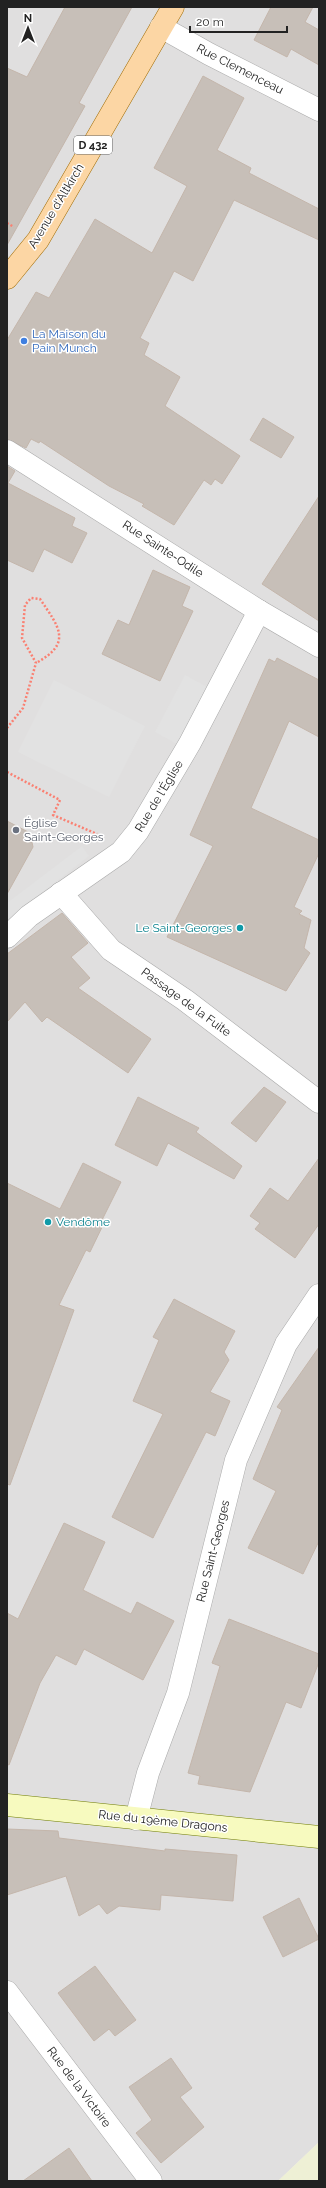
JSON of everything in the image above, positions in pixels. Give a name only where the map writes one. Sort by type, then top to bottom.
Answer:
[{"type":"main road","name":"Avenue d'Altkirch","points":[[7,278],[38,240],[173,7]]},
{"type":"main road","name":"Rue du 19ème Dragons","points":[[7,1805],[319,1837]]},
{"type":"street","name":"Rue Clemenceau","points":[[161,27],[209,54],[319,110]]},
{"type":"street","name":"Rue Sainte-Odile","points":[[7,451],[259,611],[319,646]]},
{"type":"street","name":"Rue de l'Église","points":[[7,938],[29,916],[121,852],[138,831],[170,779],[259,611]]},
{"type":"street","name":"Passage de la Fuite","points":[[61,893],[111,950],[185,1000],[319,1102]]},
{"type":"street","name":"Rue Saint-Georges","points":[[136,1819],[148,1773],[178,1693],[236,1460],[286,1344],[319,1295]]},
{"type":"street","name":"Rue de la Victoire","points":[[7,1992],[151,2181]]},
{"type":"path","points":[[7,728],[23,708],[36,663],[50,655],[59,640],[59,628],[40,600],[31,598],[25,605],[22,638],[36,663]]},
{"type":"path","points":[[7,772],[60,800],[53,815],[125,846]]},
{"type":"shaded area","points":[[7,7],[319,7],[319,2142],[278,2181],[7,2181]]},
{"type":"shaded area","points":[[185,675],[207,687],[177,744],[155,732]]},
{"type":"shaded area","points":[[54,680],[145,726],[109,797],[18,752]]},
{"type":"shaded area","points":[[82,846],[89,856],[7,920],[7,903]]},
{"type":"green space","points":[[319,2142],[319,2181],[278,2181]]},
{"type":"building","points":[[65,7],[132,7],[79,103],[85,106],[7,245],[7,68],[27,77]]},
{"type":"building","points":[[271,7],[313,7],[305,22],[319,30],[319,65],[291,49],[287,57],[254,40]]},
{"type":"building","points":[[203,76],[244,98],[217,150],[251,168],[249,173],[319,209],[319,240],[234,200],[193,281],[174,271],[140,338],[149,343],[144,355],[180,377],[165,406],[240,456],[222,484],[215,479],[211,485],[204,480],[174,525],[142,506],[144,504],[109,486],[40,441],[39,443],[31,439],[26,448],[7,439],[7,340],[36,292],[49,298],[95,219],[152,253],[187,186],[154,168]]},
{"type":"building","points":[[263,418],[294,437],[281,458],[250,440]]},
{"type":"building","points":[[7,466],[15,471],[8,483],[75,518],[72,526],[87,533],[72,563],[44,549],[33,572],[7,560]]},
{"type":"building","points":[[319,496],[319,621],[262,584]]},
{"type":"building","points":[[153,570],[190,587],[182,606],[193,611],[160,681],[102,654],[118,620],[129,625]]},
{"type":"building","points":[[277,658],[319,680],[319,737],[289,721],[251,808],[319,840],[319,853],[294,907],[302,911],[299,914],[311,920],[304,948],[310,953],[286,991],[167,937],[213,846],[190,835],[269,659],[275,662]]},
{"type":"building","points":[[7,821],[30,833],[33,847],[7,894]]},
{"type":"building","points":[[62,913],[88,943],[71,957],[90,978],[78,988],[151,1039],[128,1073],[47,1017],[42,1022],[25,1002],[7,1022],[7,954]]},
{"type":"building","points":[[264,1087],[286,1102],[256,1142],[231,1123]]},
{"type":"building","points":[[138,1097],[199,1128],[196,1132],[242,1166],[234,1179],[168,1143],[157,1166],[115,1145]]},
{"type":"building","points":[[319,1158],[319,1224],[295,1258],[255,1229],[260,1223],[250,1216],[270,1188],[288,1201]]},
{"type":"building","points":[[83,1163],[121,1182],[102,1220],[105,1221],[90,1252],[86,1250],[59,1305],[74,1310],[10,1485],[7,1484],[7,1183],[60,1209]]},
{"type":"building","points":[[174,1299],[235,1331],[224,1352],[229,1360],[210,1392],[230,1401],[215,1436],[206,1432],[153,1538],[112,1517],[163,1414],[133,1401],[159,1340],[153,1337]]},
{"type":"building","points":[[319,1347],[319,1541],[303,1574],[248,1548],[276,1491],[253,1479],[282,1410],[277,1407]]},
{"type":"building","points":[[64,1523],[105,1542],[83,1590],[131,1614],[137,1602],[174,1621],[143,1680],[84,1649],[76,1665],[56,1655],[40,1683],[9,1765],[7,1764],[7,1613],[18,1619]]},
{"type":"building","points":[[229,1619],[319,1654],[319,1662],[301,1708],[286,1702],[250,1792],[198,1784],[200,1776],[188,1773],[220,1666],[212,1663]]},
{"type":"building","points":[[7,1829],[58,1831],[59,1838],[165,1851],[165,1849],[237,1855],[233,1901],[161,1895],[160,1910],[119,1906],[107,1914],[99,1904],[79,1916],[66,1876],[7,1895]]},
{"type":"building","points":[[299,1898],[319,1939],[283,1957],[263,1917]]},
{"type":"building","points":[[95,1966],[136,2020],[115,2036],[109,2029],[94,2041],[58,1993]]},
{"type":"building","points":[[171,2058],[192,2088],[180,2097],[204,2127],[161,2163],[136,2133],[152,2120],[129,2087]]},
{"type":"building","points":[[69,2148],[92,2181],[23,2181]]},
{"type":"place","name":"La Maison du Pain Munch","points":[[24,341]]},
{"type":"place","name":"Église Saint-Georges","points":[[16,830]]},
{"type":"place","name":"Le Saint-Georges","points":[[240,928]]},
{"type":"place","name":"Vendôme","points":[[48,1222]]}]
